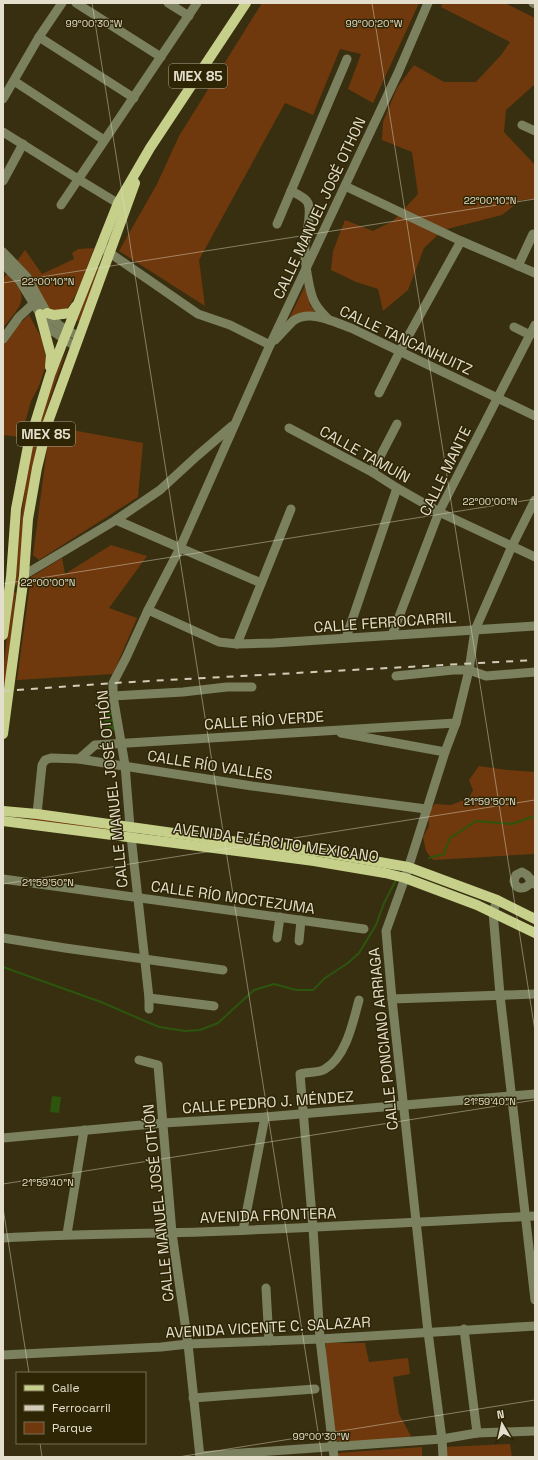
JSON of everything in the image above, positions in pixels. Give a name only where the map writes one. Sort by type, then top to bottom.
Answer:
[{"type":"main road","name":"MEX 85","points":[[3,734],[24,575],[28,519],[37,468],[48,422],[77,341],[105,250],[122,205],[150,148],[246,3]]},
{"type":"main road","name":"MEX 85","points":[[3,635],[11,577],[16,509],[28,446],[50,375],[78,303],[105,250]]},
{"type":"main road","points":[[50,375],[51,355],[44,314],[54,315],[71,313],[78,303]]},
{"type":"main road","name":"AVENIDA EJÉRCITO MEXICANO","points":[[3,811],[37,814],[130,827],[362,868],[405,878],[494,912],[535,933]]},
{"type":"main road","name":"AVENIDA EJÉRCITO MEXICANO","points":[[3,821],[132,837],[237,847],[322,852],[408,867],[497,900],[535,919]]},
{"type":"street","points":[[3,99],[39,37],[62,3]]},
{"type":"street","points":[[76,3],[161,57]]},
{"type":"street","points":[[168,3],[189,16]]},
{"type":"street","points":[[61,205],[197,3]]},
{"type":"street","name":"CALLE MANUEL JOSÉ OTHON","points":[[234,424],[243,408],[270,345],[398,73],[428,3]]},
{"type":"street","points":[[39,37],[134,98]]},
{"type":"street","points":[[277,224],[347,59]]},
{"type":"street","points":[[14,81],[104,140]]},
{"type":"street","points":[[522,125],[535,131]]},
{"type":"street","points":[[3,132],[122,205]]},
{"type":"street","points":[[3,180],[23,144]]},
{"type":"street","points":[[345,186],[461,241],[535,273]]},
{"type":"street","points":[[291,191],[305,199],[308,204],[309,211],[305,248],[311,292],[315,304],[328,320]]},
{"type":"street","points":[[518,266],[533,234]]},
{"type":"street","points":[[379,393],[400,351],[461,241]]},
{"type":"street","points":[[105,250],[198,314],[230,325],[270,345]]},
{"type":"street","points":[[3,252],[27,277],[44,314]]},
{"type":"street","points":[[3,264],[19,280],[34,303],[44,314],[66,335],[77,341]]},
{"type":"street","points":[[3,339],[19,317],[34,303]]},
{"type":"street","name":"CALLE TANCANHUITZ","points":[[270,345],[294,321],[300,318],[307,315],[328,320],[351,328],[535,416]]},
{"type":"street","name":"CALLE MANTE","points":[[392,635],[440,512],[535,325]]},
{"type":"street","points":[[514,327],[530,335]]},
{"type":"street","points":[[24,575],[116,520],[160,490],[196,456],[234,424]]},
{"type":"street","name":"CALLE MANUEL JOSÉ OTHÓN","points":[[149,1008],[125,765],[113,696],[113,683],[180,548],[234,424]]},
{"type":"street","points":[[372,472],[398,424]]},
{"type":"street","name":"CALLE TAMUÍN","points":[[289,428],[372,472],[440,512],[535,557]]},
{"type":"street","points":[[346,638],[397,488]]},
{"type":"street","name":"CALLE PONCIANO ARRIAGA","points":[[443,1457],[403,1106],[386,931],[456,723],[469,670],[475,630],[512,546],[535,500]]},
{"type":"street","points":[[237,644],[291,509]]},
{"type":"street","points":[[116,520],[261,584]]},
{"type":"street","points":[[3,586],[11,577]]},
{"type":"street","name":"CALLE FERROCARRIL","points":[[148,610],[219,642],[237,644],[273,644],[535,626]]},
{"type":"street","points":[[396,676],[454,670],[469,670],[486,676],[535,672]]},
{"type":"street","points":[[113,696],[183,692],[227,687],[252,687]]},
{"type":"street","name":"CALLE RÍO VERDE","points":[[79,759],[95,745],[456,723]]},
{"type":"street","points":[[326,730],[445,752]]},
{"type":"street","name":"CALLE RÍO VALLES","points":[[37,814],[42,765],[45,760],[51,758],[79,759],[125,765],[252,786],[426,809]]},
{"type":"street","name":"CALLE RÍO MOCTEZUMA","points":[[3,879],[138,899],[364,929]]},
{"type":"street","points":[[497,900],[494,912],[500,994],[512,1096],[531,1216],[535,1300]]},
{"type":"street","points":[[277,938],[280,917]]},
{"type":"street","points":[[299,941],[301,920]]},
{"type":"street","points":[[3,938],[223,970]]},
{"type":"street","points":[[392,999],[500,994],[535,994]]},
{"type":"street","points":[[149,998],[214,1006]]},
{"type":"street","points":[[334,1457],[320,1339],[313,1228],[300,1074],[324,1070],[334,1062],[348,1038],[359,1000]]},
{"type":"street","name":"CALLE MANUEL JOSÉ OTHÓN","points":[[139,1060],[158,1065],[172,1233],[188,1344],[200,1457]]},
{"type":"street","name":"CALLE PEDRO J. MÉNDEZ","points":[[3,1138],[163,1123],[265,1118],[535,1094]]},
{"type":"street","points":[[243,1230],[265,1118]]},
{"type":"street","points":[[67,1234],[84,1130]]},
{"type":"street","name":"AVENIDA FRONTERA","points":[[3,1238],[67,1234],[172,1233],[313,1228],[531,1216]]},
{"type":"street","points":[[266,1288],[270,1341]]},
{"type":"street","name":"AVENIDA VICENTE C. SALAZAR","points":[[3,1355],[161,1347],[188,1344],[320,1339],[464,1329],[535,1326]]},
{"type":"street","points":[[464,1329],[477,1434]]},
{"type":"street","points":[[193,1398],[315,1389]]},
{"type":"street","points":[[200,1457],[442,1439],[477,1434],[535,1431]]},
{"type":"green space","points":[[262,3],[419,3],[373,103],[348,89],[361,54],[340,49],[313,115],[285,103],[199,260],[205,306],[119,251],[157,184],[179,136]]},
{"type":"green space","points":[[442,3],[505,3],[535,18],[535,84],[506,110],[504,132],[535,165],[535,199],[521,200],[502,215],[443,230],[424,248],[408,290],[383,311],[378,289],[356,282],[331,270],[333,251],[345,220],[373,231],[393,221],[418,194],[412,152],[382,140],[383,122],[397,88],[414,65],[444,82],[476,82],[502,54],[510,42],[441,7]]},
{"type":"green space","points":[[94,248],[79,287],[67,309],[49,311],[31,275],[17,261],[25,250],[42,274],[74,259],[72,253],[78,249]]},
{"type":"green space","points":[[97,269],[99,269],[80,321],[78,321],[77,320]]},
{"type":"green space","points":[[7,274],[15,282],[19,289],[21,301],[15,313],[3,328],[3,279]]},
{"type":"green space","points":[[305,286],[310,305],[315,312],[289,319]]},
{"type":"green space","points":[[29,315],[41,337],[47,362],[39,386],[31,401],[21,437],[3,435],[3,340]]},
{"type":"green space","points":[[68,348],[51,394],[38,442],[27,501],[17,585],[12,588],[25,488],[33,446],[50,385]]},
{"type":"green space","points":[[61,428],[143,443],[138,497],[39,560],[33,555],[48,441],[53,432]]},
{"type":"green space","points":[[111,545],[147,556],[109,608],[137,618],[113,674],[17,680],[31,577],[62,558],[65,574]]},
{"type":"green space","points":[[16,592],[6,684],[3,684],[3,671],[12,594]]},
{"type":"green space","points":[[479,766],[535,772],[535,854],[433,860],[426,851],[423,837],[429,826],[428,812],[435,804],[451,805],[469,798],[473,790],[469,780]]},
{"type":"green space","points":[[31,818],[124,830],[124,832],[30,820]]},
{"type":"green space","points":[[326,1343],[365,1343],[369,1362],[408,1358],[410,1374],[393,1377],[399,1414],[411,1436],[407,1439],[344,1444],[338,1441],[334,1434],[326,1366]]},
{"type":"green space","points":[[510,1444],[512,1457],[445,1457],[444,1447]]},
{"type":"green space","points":[[422,1447],[422,1457],[337,1457],[337,1453]]},
{"type":"shaded area","points":[[111,708],[115,730],[106,731],[102,709]]},
{"type":"shaded area","points":[[52,1096],[61,1097],[59,1113],[50,1112]]},
{"type":"waterway","points":[[429,858],[444,854],[450,838],[476,821],[512,824],[535,816]]},
{"type":"waterway","points":[[3,967],[101,1002],[159,1027],[185,1031],[200,1030],[218,1023],[254,990],[274,984],[296,990],[313,990],[325,978],[348,963],[359,953],[376,925],[384,903],[396,880]]},
{"type":"railway","points":[[3,691],[113,683],[535,660]]}]
